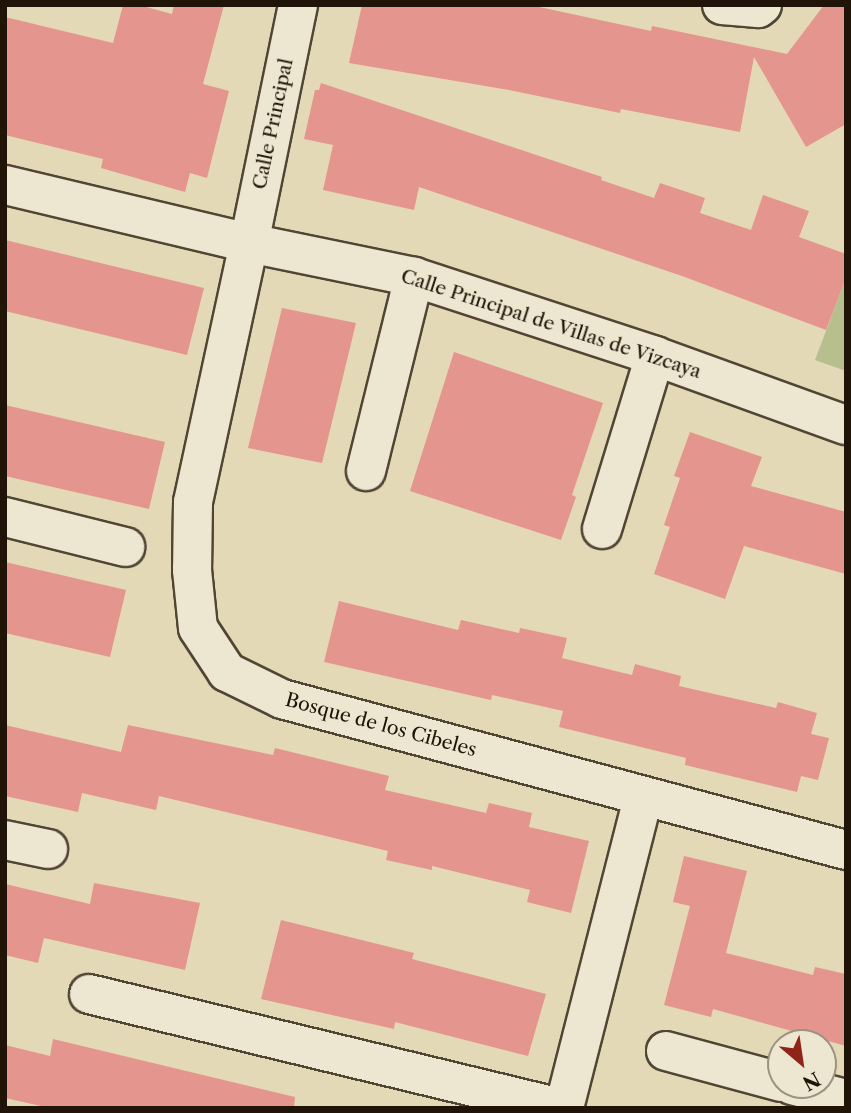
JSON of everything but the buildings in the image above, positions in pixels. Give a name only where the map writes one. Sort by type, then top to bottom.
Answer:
[{"type":"street","name":"Calle Principal","points":[[248,243],[298,5]]},
{"type":"street","points":[[722,5],[758,8],[762,5]]},
{"type":"street","name":"Calle Principal de Villas de Vizcaya","points":[[5,185],[248,243],[414,277],[655,356],[846,425]]},
{"type":"street","name":"Bosque de los Cibeles","points":[[248,243],[193,502],[192,570],[198,628],[227,673],[282,699],[846,850]]},
{"type":"street","points":[[366,471],[414,277]]},
{"type":"street","points":[[602,529],[655,356]]},
{"type":"street","points":[[5,517],[125,547]]},
{"type":"street","points":[[89,993],[564,1108],[643,797]]},
{"type":"street","points":[[5,840],[48,849]]},
{"type":"street","points":[[666,1051],[767,1078]]},
{"type":"green space","points":[[846,278],[846,371],[815,360]]}]
